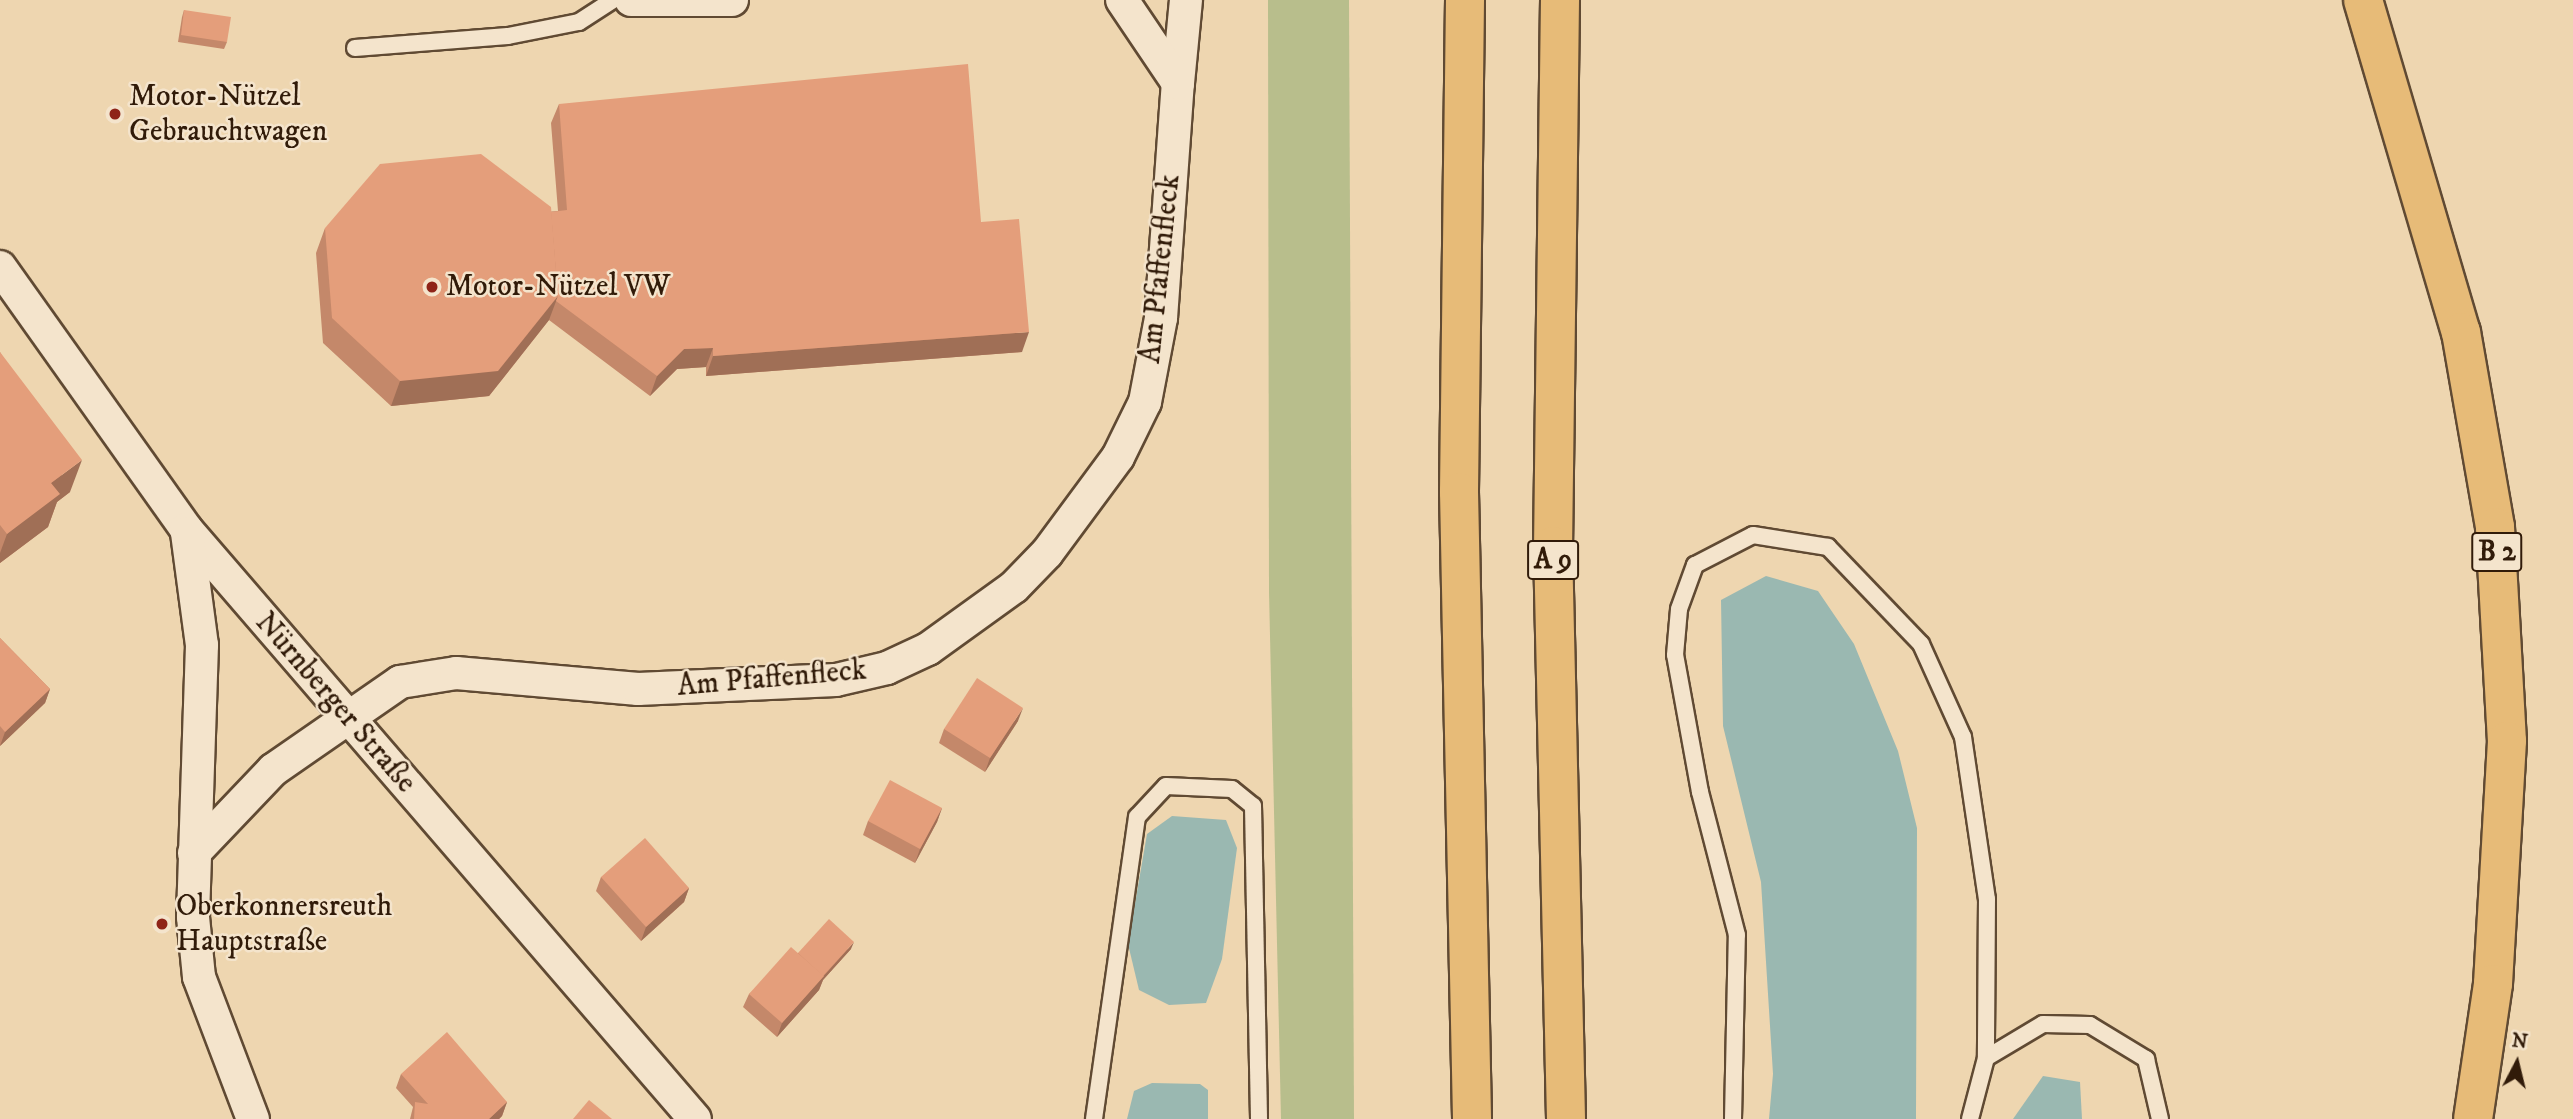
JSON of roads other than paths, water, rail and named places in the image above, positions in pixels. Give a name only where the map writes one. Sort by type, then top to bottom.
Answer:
[{"type":"main road","points":[[1465,0],[1459,492],[1472,1119]]},
{"type":"main road","name":"A 9","points":[[1560,0],[1553,546],[1566,1119]]},
{"type":"main road","name":"B 2","points":[[2363,0],[2461,331],[2495,527],[2507,741],[2493,984],[2473,1119]]},
{"type":"street","points":[[631,0],[732,0]]},
{"type":"street","points":[[1122,0],[1178,83]]},
{"type":"street","name":"Am Pfaffenfleck","points":[[194,853],[272,770],[345,716],[400,682],[427,674],[638,689],[836,680],[887,668],[976,620],[1048,553],[1118,457],[1145,402],[1161,318],[1186,0]]},
{"type":"street","name":"Nürnberger Straße","points":[[0,267],[186,529],[695,1119]]},
{"type":"street","points":[[186,529],[199,586],[202,645],[194,853],[199,977],[253,1119]]},
{"type":"lane","points":[[355,48],[508,36],[579,22],[613,0]]},
{"type":"lane","points":[[1733,1119],[1737,935],[1700,792],[1675,655],[1679,609],[1695,565],[1754,535],[1828,547],[1921,644],[1963,737],[1987,899],[1986,1058],[1970,1119]]},
{"type":"lane","points":[[1094,1119],[1137,817],[1166,786],[1232,789],[1253,806],[1259,1119]]},
{"type":"lane","points":[[1986,1058],[2042,1024],[2090,1025],[2146,1059],[2160,1119]]},
{"type":"water","points":[[1766,576],[1818,591],[1854,644],[1898,751],[1917,828],[1916,1119],[1769,1119],[1773,1074],[1761,882],[1723,726],[1721,600]]},
{"type":"water","points":[[1172,816],[1226,820],[1237,848],[1222,959],[1206,1003],[1169,1005],[1139,990],[1128,944],[1147,834]]},
{"type":"water","points":[[2043,1076],[2080,1082],[2082,1119],[2013,1119]]},
{"type":"water","points":[[1152,1083],[1200,1084],[1208,1090],[1208,1119],[1127,1119],[1134,1091]]},
{"type":"place","name":"Motor-Nützel Gebrauchtwagen","points":[[115,114]]},
{"type":"place","name":"Motor-Nützel VW","points":[[432,287]]},
{"type":"place","name":"Oberkonnersreuth Hauptstraße","points":[[162,924]]}]
